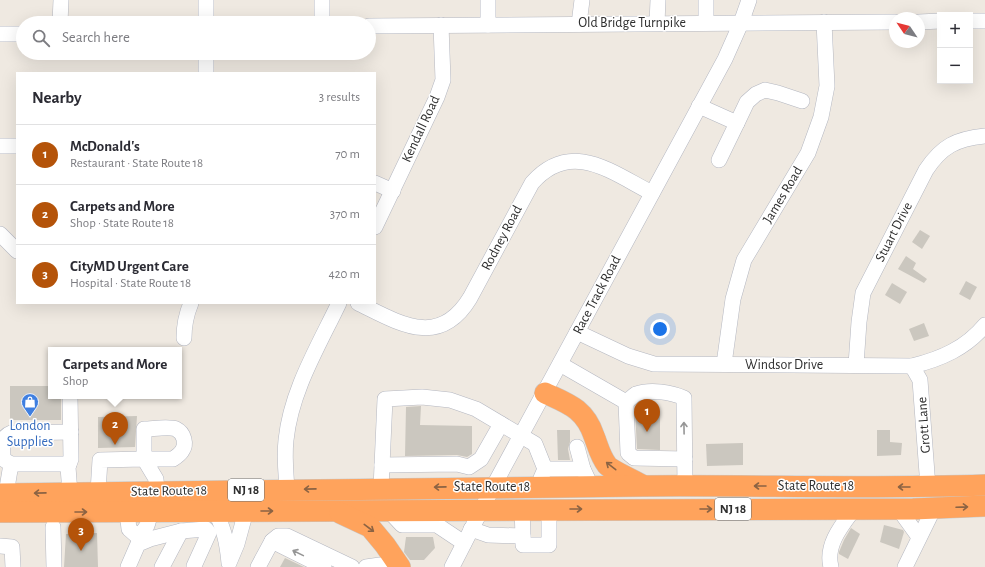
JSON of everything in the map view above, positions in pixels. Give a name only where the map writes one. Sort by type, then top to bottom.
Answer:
[{"type":"highway","points":[[545,393],[580,411],[588,422],[600,454],[608,466],[644,486]]},
{"type":"highway","name":"State Route 18","points":[[2,500],[70,493],[98,492],[382,488],[468,477],[493,487],[541,478],[587,478],[644,486],[928,487],[985,485]]},
{"type":"highway","name":"State Route 18","points":[[2,500],[54,517],[127,511],[215,510],[388,510],[442,517],[481,509],[523,523],[549,516],[985,506]]},
{"type":"highway","points":[[334,510],[370,527],[400,567]]},
{"type":"street","points":[[60,16],[61,0]]},
{"type":"street","points":[[206,0],[206,16]]},
{"type":"street","points":[[322,0],[322,16]]},
{"type":"street","points":[[488,0],[488,24]]},
{"type":"street","points":[[580,24],[582,0]]},
{"type":"street","points":[[657,23],[658,0]]},
{"type":"street","points":[[706,0],[706,23]]},
{"type":"street","name":"Race Track Road","points":[[452,567],[481,509],[725,59],[741,23],[749,0]]},
{"type":"street","points":[[925,22],[937,21]]},
{"type":"street","points":[[973,21],[985,21]]},
{"type":"street","name":"James Road","points":[[724,364],[733,299],[744,260],[808,153],[821,117],[827,86],[824,22]]},
{"type":"street","name":"Old Bridge Turnpike","points":[[376,26],[889,22]]},
{"type":"street","name":"Kendall Road","points":[[376,225],[437,97],[443,80],[441,26]]},
{"type":"street","points":[[0,34],[16,34]]},
{"type":"street","points":[[206,60],[206,72]]},
{"type":"street","points":[[719,160],[747,102],[756,94],[765,90],[802,101]]},
{"type":"street","points":[[700,106],[737,123]]},
{"type":"street","name":"Stuart Drive","points":[[856,365],[863,293],[926,170],[934,157],[946,147],[975,137],[985,136]]},
{"type":"street","points":[[0,146],[16,146]]},
{"type":"street","name":"Rodney Road","points":[[360,304],[412,327],[426,328],[437,326],[447,322],[457,315],[470,298],[532,183],[539,174],[559,163],[581,160],[592,163],[652,193]]},
{"type":"street","points":[[376,183],[393,191]]},
{"type":"street","points":[[0,234],[16,250]]},
{"type":"street","points":[[184,338],[186,314],[191,304]]},
{"type":"street","points":[[287,489],[285,461],[286,440],[294,400],[339,304]]},
{"type":"street","name":"Windsor Drive","points":[[577,332],[628,356],[654,364],[912,366],[938,359],[958,349],[976,334],[985,324]]},
{"type":"street","points":[[560,364],[626,402]]},
{"type":"street","name":"Grott Lane","points":[[912,366],[920,380],[928,487]]},
{"type":"street","points":[[626,402],[636,394],[653,391],[676,394],[684,398],[685,486]]},
{"type":"street","points":[[382,488],[385,399],[422,397],[450,400],[476,409],[535,444],[541,478]]},
{"type":"street","points":[[70,399],[71,459],[68,467],[70,493]]},
{"type":"street","points":[[626,402],[628,453],[634,458],[685,458]]},
{"type":"street","points":[[382,465],[457,464],[468,477],[481,459],[501,424]]},
{"type":"street","points":[[70,464],[11,464],[3,459],[3,439],[6,434],[11,433],[71,432]]},
{"type":"street","points":[[577,447],[587,478]]},
{"type":"street","points":[[98,492],[100,460],[144,459],[156,479],[157,491]]},
{"type":"street","points":[[2,500],[11,464]]},
{"type":"street","points":[[898,508],[919,537]]},
{"type":"street","points":[[905,566],[934,508]]},
{"type":"street","points":[[831,567],[830,549],[843,522],[854,509]]},
{"type":"street","points":[[215,510],[225,532],[228,544],[228,565]]},
{"type":"street","points":[[388,510],[402,525],[442,517],[464,543]]},
{"type":"street","points":[[127,511],[129,529],[138,540]]},
{"type":"street","points":[[128,567],[138,540],[149,522],[150,511]]},
{"type":"street","points":[[228,565],[237,544],[246,511]]},
{"type":"street","points":[[471,529],[488,535],[523,523],[523,545],[549,545],[549,516]]},
{"type":"street","points":[[54,517],[54,567]]},
{"type":"street","points":[[138,540],[150,539],[180,530],[206,529],[209,533],[195,567]]},
{"type":"street","points":[[162,567],[180,530]]},
{"type":"street","points":[[258,567],[272,540],[278,536],[287,536],[352,567]]},
{"type":"street","points":[[272,540],[324,567]]},
{"type":"street","points":[[0,546],[12,546],[12,567]]},
{"type":"street","points":[[366,567],[380,565],[382,567]]},
{"type":"building","points":[[920,230],[930,236],[922,249],[912,242]]},
{"type":"building","points":[[906,256],[916,263],[913,269],[927,279],[924,283],[898,269]]},
{"type":"building","points":[[966,281],[977,287],[970,300],[959,294]]},
{"type":"building","points":[[892,283],[907,292],[900,304],[885,295]]},
{"type":"building","points":[[924,323],[929,336],[914,341],[909,329]]},
{"type":"building","points":[[10,386],[48,386],[48,399],[61,399],[61,420],[10,420]]},
{"type":"building","points":[[421,406],[420,425],[472,426],[472,454],[467,457],[457,455],[405,456],[406,407]]},
{"type":"building","points":[[635,410],[660,410],[660,450],[637,449]]},
{"type":"building","points":[[137,416],[135,447],[98,448],[98,417]]},
{"type":"building","points":[[557,430],[570,430],[570,442],[568,449],[570,460],[558,460]]},
{"type":"building","points":[[877,430],[890,430],[890,442],[902,443],[901,455],[877,456]]},
{"type":"building","points":[[743,443],[743,465],[707,466],[706,444]]},
{"type":"building","points":[[884,525],[903,530],[904,532],[899,549],[880,542]]},
{"type":"building","points":[[851,528],[860,534],[848,559],[839,554],[839,552]]},
{"type":"building","points":[[97,533],[98,567],[64,567],[66,534]]},
{"type":"building","points":[[406,537],[433,537],[435,548],[424,560],[410,560],[404,552]]},
{"type":"building","points":[[285,558],[304,567],[280,567]]},
{"type":"place","name":"London Supplies","points":[[30,417]]},
{"type":"place","name":"McDonald's","points":[[647,432]]},
{"type":"place","name":"Carpets and More","points":[[115,445]]},
{"type":"place","name":"CityMD Urgent Care","points":[[81,551]]}]
